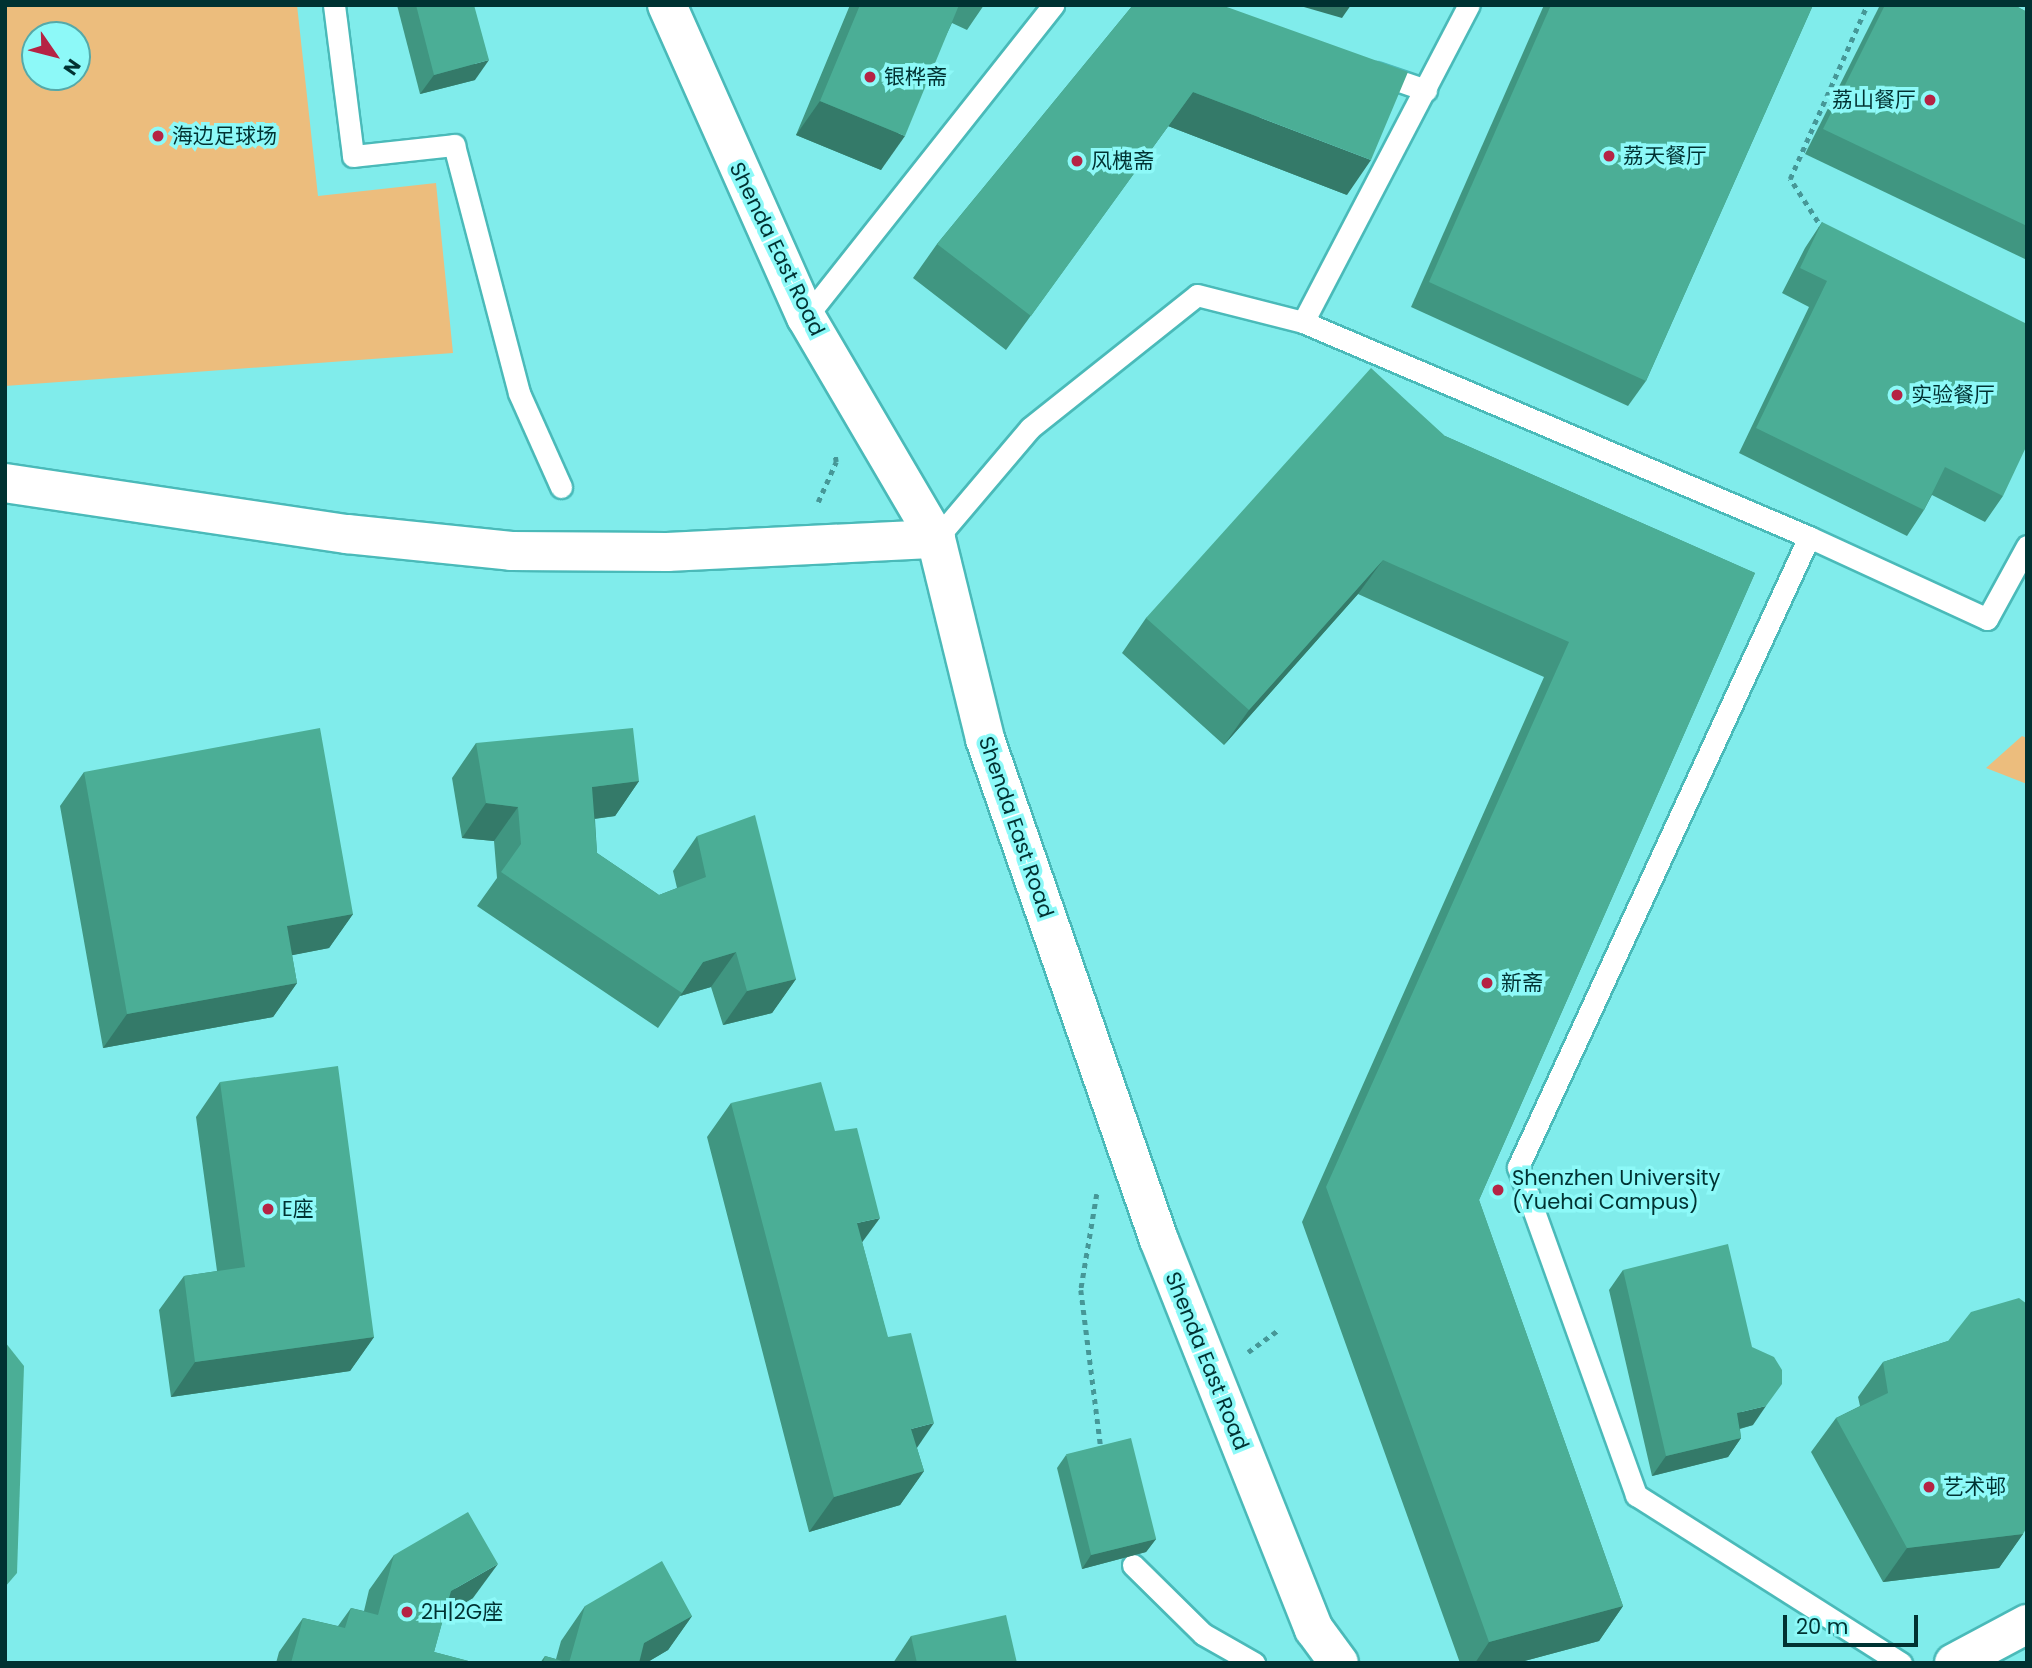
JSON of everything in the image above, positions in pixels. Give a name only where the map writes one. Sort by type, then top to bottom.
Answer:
[{"type":"street","name":"Shenda East Road","points":[[667,5],[806,317],[936,539],[985,739],[1158,1240],[1314,1629],[1339,1663]]},
{"type":"street","points":[[5,483],[485,549],[591,553],[851,546],[936,539]]},
{"type":"street","points":[[1954,1663],[2027,1624]]},
{"type":"lane","points":[[334,5],[353,156],[453,145],[519,393],[561,488]]},
{"type":"lane","points":[[806,317],[1053,5]]},
{"type":"lane","points":[[1303,322],[1469,5]]},
{"type":"lane","points":[[1361,68],[1426,90]]},
{"type":"lane","points":[[936,539],[1030,428],[1197,295],[1303,322],[1809,537],[1987,619],[2027,546]]},
{"type":"lane","points":[[1809,537],[1518,1167],[1636,1495],[1901,1663]]},
{"type":"lane","points":[[1133,1565],[1202,1634],[1254,1663]]},
{"type":"path","points":[[1829,240],[1790,179],[1867,5]]},
{"type":"path","points":[[1098,1189],[1081,1290],[1101,1448]]},
{"type":"shaded area","points":[[5,5],[297,5],[318,196],[436,183],[453,353],[5,386]]},
{"type":"shaded area","points":[[2022,736],[2027,738],[2027,784],[1986,768]]},
{"type":"building","points":[[416,5],[474,5],[489,60],[434,75]]},
{"type":"building","name":"银桦斋","points":[[860,5],[959,5],[905,136],[820,101]]},
{"type":"building","name":"风槐斋","points":[[1133,5],[1221,5],[1408,72],[1371,160],[1193,92],[1031,316],[937,244]]},
{"type":"building","name":"荔天餐厅","points":[[1551,5],[1813,5],[1646,381],[1429,282]]},
{"type":"building","name":"荔山餐厅","points":[[1885,5],[2014,5],[2027,12],[2027,226],[1823,129]]},
{"type":"building","name":"实验餐厅","points":[[1822,222],[2027,324],[2027,445],[2003,496],[1945,467],[1924,510],[1756,428],[1827,281],[1800,268]]},
{"type":"building","name":"新斋","points":[[1371,368],[1445,436],[1755,573],[1479,1200],[1623,1606],[1489,1642],[1326,1187],[1569,642],[1383,560],[1249,710],[1146,618]]},
{"type":"building","points":[[320,728],[353,914],[287,926],[297,983],[127,1014],[84,772]]},
{"type":"building","points":[[633,728],[639,781],[592,787],[597,853],[659,895],[706,877],[697,836],[755,815],[796,979],[747,991],[736,952],[703,962],[682,993],[501,872],[521,844],[518,807],[486,803],[476,743]]},
{"type":"building","name":"E座","points":[[338,1066],[374,1337],[195,1362],[184,1276],[245,1267],[220,1082]]},
{"type":"building","points":[[821,1082],[835,1131],[857,1128],[880,1218],[857,1223],[888,1337],[911,1333],[934,1423],[911,1429],[924,1471],[834,1497],[731,1103]]},
{"type":"building","points":[[1728,1244],[1752,1347],[1774,1357],[1782,1370],[1782,1384],[1766,1406],[1737,1413],[1741,1438],[1666,1456],[1623,1270]]},
{"type":"building","name":"艺术邨","points":[[2019,1298],[2027,1304],[2027,1527],[2023,1534],[1907,1548],[1836,1418],[1888,1393],[1883,1362],[1948,1341],[1971,1312]]},
{"type":"building","points":[[5,1342],[24,1366],[17,1573],[5,1587]]},
{"type":"building","points":[[1131,1438],[1156,1539],[1091,1555],[1066,1454]]},
{"type":"building","points":[[468,1512],[498,1564],[451,1591],[434,1652],[476,1663],[291,1663],[303,1618],[345,1628],[351,1608],[378,1615],[394,1555]]},
{"type":"building","points":[[662,1561],[692,1616],[644,1643],[639,1663],[569,1663],[585,1606]]},
{"type":"building","points":[[1006,1615],[1017,1663],[917,1663],[911,1636]]},
{"type":"building","points":[[545,1656],[569,1663],[543,1663]]},
{"type":"place","name":"银桦斋","points":[[870,77]]},
{"type":"place","name":"荔山餐厅","points":[[1930,100]]},
{"type":"place","name":"海边足球场","points":[[158,136]]},
{"type":"place","name":"荔天餐厅","points":[[1609,156]]},
{"type":"place","name":"风槐斋","points":[[1077,161]]},
{"type":"place","name":"实验餐厅","points":[[1897,395]]},
{"type":"place","name":"新斋","points":[[1487,983]]},
{"type":"place","name":"Shenzhen University (Yuehai Campus)","points":[[1498,1190]]},
{"type":"place","name":"E座","points":[[268,1209]]},
{"type":"place","name":"艺术邨","points":[[1929,1487]]},
{"type":"place","name":"2H|2G座","points":[[407,1612]]}]
